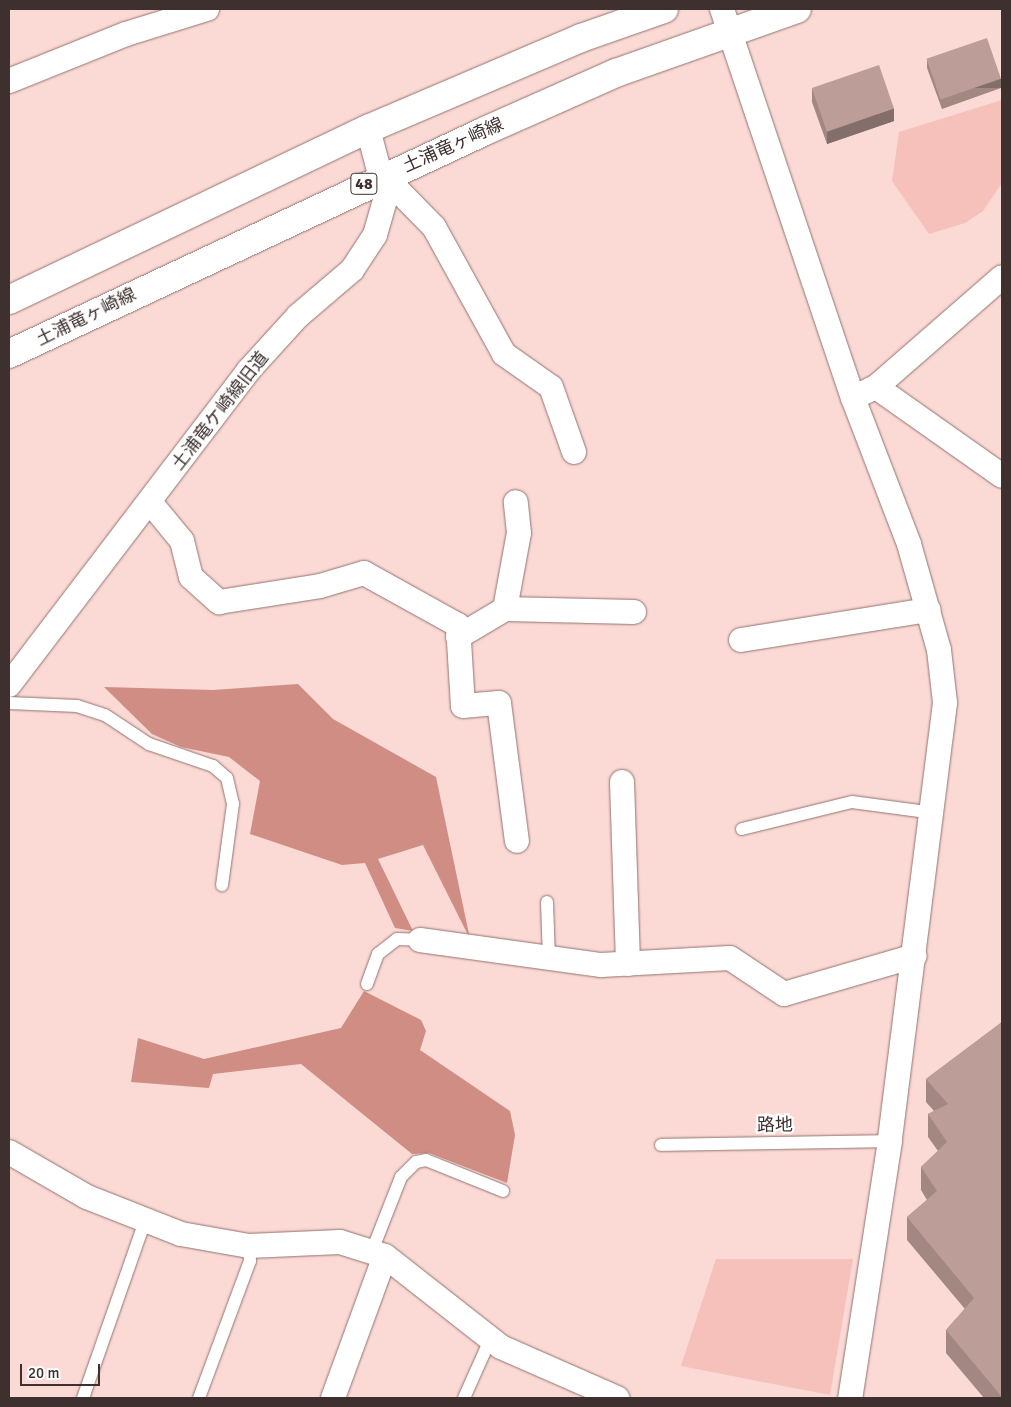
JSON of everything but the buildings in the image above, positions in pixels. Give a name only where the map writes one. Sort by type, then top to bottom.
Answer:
[{"type":"main road","points":[[9,300],[368,129],[581,38],[664,9]]},
{"type":"main road","name":"土浦竜ヶ崎線","points":[[9,354],[383,175],[616,73],[725,21],[797,9]]},
{"type":"street","points":[[9,81],[126,34],[207,9]]},
{"type":"street","points":[[725,21],[853,398],[929,610],[945,703],[934,813],[890,1141],[850,1398]]},
{"type":"street","name":"土浦竜ケ崎線旧道","points":[[9,685],[248,371],[298,316],[352,270],[375,235],[386,197],[383,175],[368,129]]},
{"type":"street","points":[[383,175],[434,227],[504,354],[550,387],[574,452]]},
{"type":"street","points":[[853,398],[876,387],[1002,278]]},
{"type":"street","points":[[876,387],[1002,476]]},
{"type":"street","points":[[150,502],[182,541],[191,577],[219,602],[320,586],[364,572],[458,626],[463,706],[499,703],[517,840]]},
{"type":"street","points":[[505,609],[519,533],[516,502]]},
{"type":"street","points":[[458,637],[505,609],[634,612]]},
{"type":"street","points":[[741,640],[929,610]]},
{"type":"street","points":[[622,782],[628,964]]},
{"type":"street","points":[[420,940],[549,959],[628,964],[730,958],[784,994],[915,956]]},
{"type":"street","points":[[9,1152],[87,1196],[145,1221],[212,1242],[249,1246],[340,1242],[379,1253],[490,1340],[603,1396]]},
{"type":"street","points":[[334,1398],[379,1253]]},
{"type":"lane","points":[[9,703],[77,706],[104,715],[149,744],[213,766],[226,778],[233,804],[222,885]]},
{"type":"lane","points":[[742,829],[852,802],[934,813]]},
{"type":"lane","points":[[547,902],[549,959]]},
{"type":"lane","points":[[367,984],[378,954],[397,938],[420,940]]},
{"type":"lane","name":"路地","points":[[661,1145],[890,1141]]},
{"type":"lane","points":[[379,1253],[400,1178],[416,1162],[426,1160],[504,1191]]},
{"type":"lane","points":[[83,1398],[145,1221]]},
{"type":"lane","points":[[199,1398],[250,1261],[249,1246]]},
{"type":"lane","points":[[464,1398],[490,1340]]},
{"type":"shaded area","points":[[1002,100],[1002,183],[983,211],[965,223],[929,234],[892,181],[899,132]]},
{"type":"shaded area","points":[[298,684],[333,719],[436,777],[470,939],[423,845],[378,859],[413,931],[395,928],[365,863],[342,865],[250,834],[260,781],[229,757],[181,747],[152,734],[104,687],[213,690]]},
{"type":"shaded area","points":[[364,991],[421,1020],[426,1031],[420,1050],[510,1111],[515,1135],[507,1183],[429,1153],[412,1154],[301,1064],[213,1074],[209,1088],[131,1082],[138,1038],[204,1059],[341,1028]]},
{"type":"shaded area","points":[[716,1259],[853,1259],[830,1395],[681,1366]]}]
